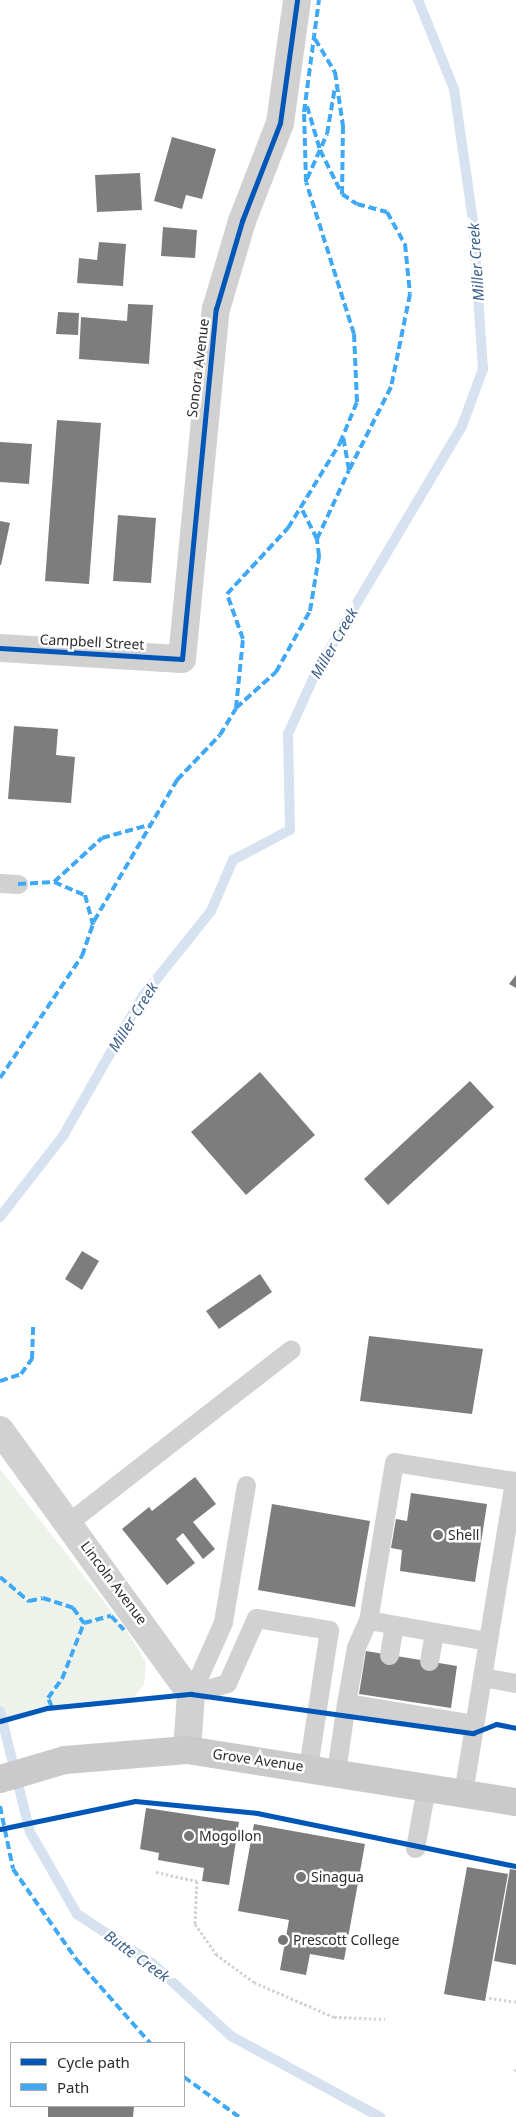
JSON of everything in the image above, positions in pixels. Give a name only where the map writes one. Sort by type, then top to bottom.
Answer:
[{"type":"main road","name":"Grove Avenue","points":[[0,1779],[65,1760],[187,1750],[308,1767],[516,1802]]},
{"type":"street","name":"Sonora Avenue","points":[[182,659],[216,308],[242,221],[280,123],[297,0]]},
{"type":"street","name":"Campbell Street","points":[[0,648],[182,659]]},
{"type":"street","name":"Lincoln Avenue","points":[[0,1430],[191,1694]]},
{"type":"street","points":[[187,1750],[191,1694]]},
{"type":"lane","points":[[68,1522],[291,1349]]},
{"type":"lane","points":[[336,1772],[356,1647],[368,1620],[394,1462],[514,1481],[510,1548],[487,1641],[463,1793]]},
{"type":"lane","points":[[191,1694],[223,1622],[246,1485]]},
{"type":"lane","points":[[191,1694],[227,1683],[256,1618],[329,1630],[308,1767]]},
{"type":"lane","points":[[368,1620],[487,1641]]},
{"type":"lane","points":[[389,1655],[394,1625]]},
{"type":"lane","points":[[429,1661],[434,1632]]},
{"type":"lane","points":[[482,1677],[516,1683]]},
{"type":"lane","points":[[346,1703],[380,1702],[421,1709],[474,1724]]},
{"type":"lane","points":[[415,1848],[426,1788]]},
{"type":"path","points":[[156,1872],[197,1881],[195,1924],[216,1954],[254,1982],[334,2017],[385,2019]]},
{"type":"path","points":[[489,1998],[516,2002]]},
{"type":"shaded area","points":[[0,1469],[126,1630],[146,1662],[144,1685],[134,1697],[62,1708],[0,1725]]},
{"type":"building","points":[[172,137],[216,149],[202,199],[186,195],[182,209],[154,201]]},
{"type":"building","points":[[140,173],[142,210],[97,212],[95,175]]},
{"type":"building","points":[[163,227],[197,230],[195,258],[161,256]]},
{"type":"building","points":[[99,242],[126,244],[123,286],[77,283],[79,258],[97,260]]},
{"type":"building","points":[[128,304],[153,305],[149,364],[79,359],[81,317],[127,321]]},
{"type":"building","points":[[58,312],[79,313],[78,335],[56,334]]},
{"type":"building","points":[[57,420],[101,423],[89,584],[45,581]]},
{"type":"building","points":[[0,442],[32,444],[29,484],[0,482]]},
{"type":"building","points":[[118,515],[156,518],[151,583],[113,581]]},
{"type":"building","points":[[0,521],[10,523],[1,565],[0,565]]},
{"type":"building","points":[[14,726],[58,729],[56,755],[75,757],[71,803],[8,799]]},
{"type":"building","points":[[516,975],[516,988],[509,984]]},
{"type":"building","points":[[260,1072],[315,1135],[246,1195],[191,1132]]},
{"type":"building","points":[[470,1081],[494,1107],[388,1205],[364,1179]]},
{"type":"building","points":[[82,1251],[99,1261],[82,1290],[65,1279]]},
{"type":"building","points":[[260,1274],[272,1292],[219,1329],[206,1311]]},
{"type":"building","points":[[369,1336],[483,1349],[472,1414],[360,1401]]},
{"type":"building","points":[[195,1477],[216,1504],[193,1522],[215,1549],[203,1559],[183,1533],[176,1539],[195,1563],[167,1585],[122,1529],[149,1507],[152,1511]]},
{"type":"building","name":"Shell","points":[[411,1493],[487,1504],[475,1582],[400,1571],[402,1550],[391,1548],[396,1519],[407,1521]]},
{"type":"building","points":[[272,1504],[370,1521],[355,1607],[258,1590]]},
{"type":"building","points":[[366,1651],[457,1666],[451,1708],[359,1694]]},
{"type":"building","name":"Mogollon","points":[[146,1808],[239,1822],[229,1885],[202,1881],[204,1868],[158,1860],[159,1853],[140,1849]]},
{"type":"building","name":"Sinagua","points":[[254,1824],[365,1844],[344,1960],[310,1954],[306,1975],[280,1970],[289,1920],[238,1911]]},
{"type":"building","points":[[467,1867],[508,1874],[485,2001],[444,1994]]},
{"type":"building","points":[[510,1869],[516,1870],[516,1965],[494,1961]]},
{"type":"building","points":[[48,2107],[134,2107],[133,2117],[48,2117]]},
{"type":"waterway","name":"Miller Creek","points":[[0,1217],[63,1136],[143,996],[211,911],[233,860],[290,830],[288,734],[316,672],[462,426],[483,369],[473,221],[454,89],[418,0]]},
{"type":"waterway","name":"Butte Creek","points":[[0,1711],[30,1832],[77,1914],[153,1964],[231,2036],[380,2117]]},
{"type":"marked path","points":[[0,1078],[82,956],[94,921],[177,780],[220,735],[236,708],[243,639],[227,594],[288,528],[340,443],[357,402],[354,334],[306,182],[304,112],[319,0]]},
{"type":"marked path","points":[[315,39],[335,72],[343,126],[342,194],[357,204],[387,212],[405,244],[410,294],[391,387],[349,470]]},
{"type":"marked path","points":[[307,179],[327,134],[335,87]]},
{"type":"marked path","points":[[307,106],[320,150],[342,194]]},
{"type":"marked path","points":[[317,539],[349,470],[343,436]]},
{"type":"marked path","points":[[236,708],[276,672],[310,611],[319,556],[317,539],[301,507]]},
{"type":"marked path","points":[[18,884],[54,882],[102,838],[149,825]]},
{"type":"marked path","points":[[54,882],[85,895],[93,925]]},
{"type":"marked path","points":[[0,1381],[21,1374],[32,1359],[33,1327]]},
{"type":"marked path","points":[[0,1577],[29,1601],[43,1598],[73,1608],[84,1623],[111,1616],[124,1630]]},
{"type":"marked path","points":[[52,1707],[48,1698],[62,1679],[84,1623]]},
{"type":"marked path","points":[[0,1806],[13,1869],[76,1959],[149,2042]]},
{"type":"marked path","points":[[185,2078],[239,2117]]},
{"type":"cycle path","points":[[0,648],[182,659],[216,309],[242,221],[280,123],[297,0]]},
{"type":"cycle path","points":[[0,1721],[47,1708],[191,1694],[473,1733],[496,1724],[516,1728]]},
{"type":"cycle path","points":[[0,1829],[135,1801],[257,1813],[516,1866]]},
{"type":"place","name":"Shell","points":[[438,1535]]},
{"type":"place","name":"Mogollon","points":[[189,1836]]},
{"type":"place","name":"Sinagua","points":[[301,1877]]},
{"type":"place","name":"Prescott College","points":[[283,1940]]}]
